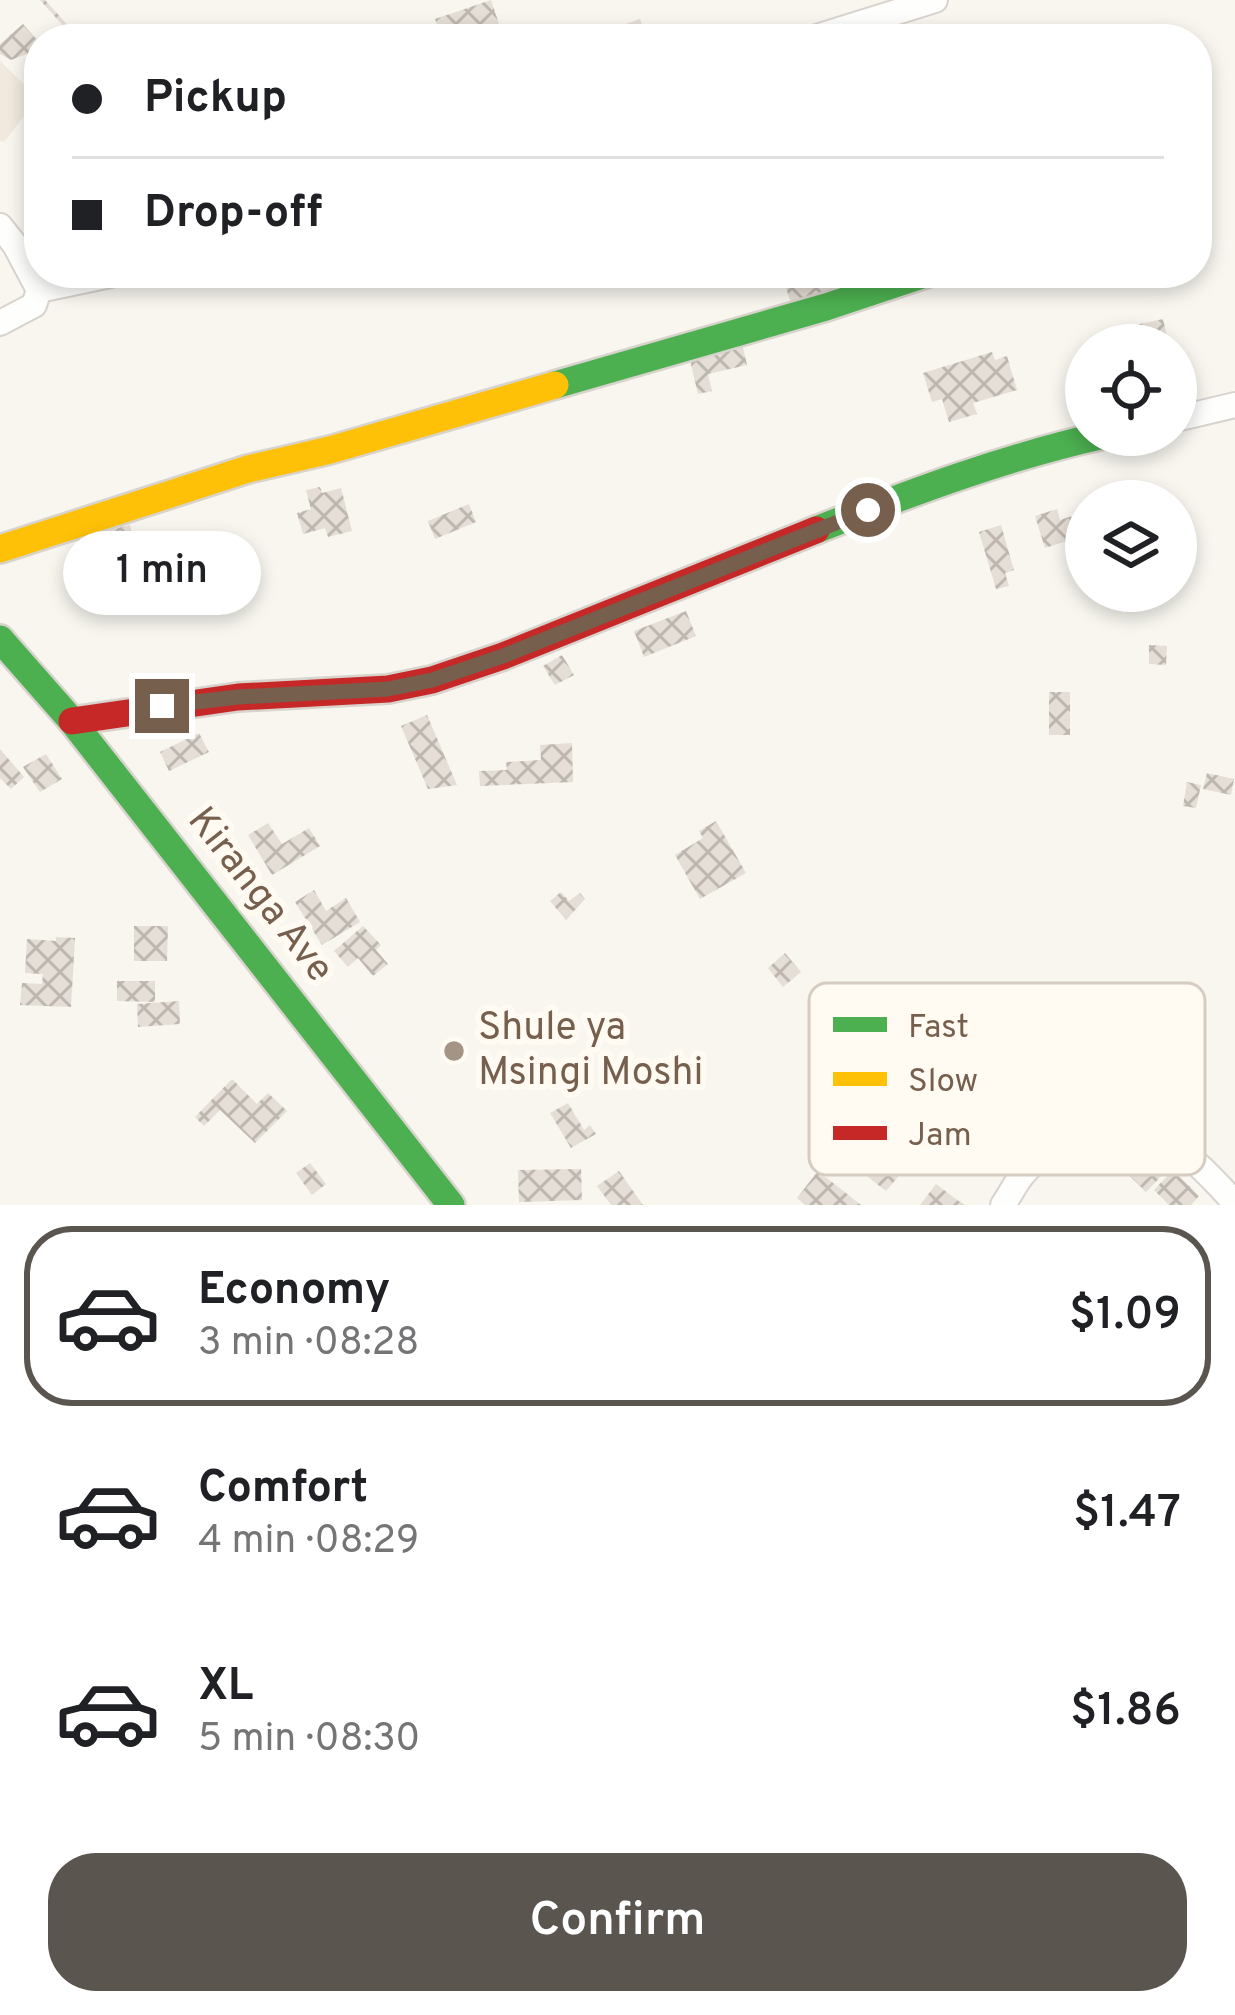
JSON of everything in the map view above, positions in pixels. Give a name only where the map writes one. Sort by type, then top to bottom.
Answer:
[{"type":"street","points":[[858,24],[935,0]]},
{"type":"street","points":[[0,226],[24,262]]},
{"type":"street","points":[[0,323],[34,305],[39,290],[49,288]]},
{"type":"street","points":[[0,549],[248,470],[877,288]]},
{"type":"street","points":[[1197,413],[1235,405]]},
{"type":"street","points":[[72,721],[238,697],[388,689],[432,680],[909,494],[1065,444]]},
{"type":"street","name":"Kiranga Ave","points":[[0,638],[72,721],[451,1205]]},
{"type":"street","points":[[1205,1171],[1235,1203]]},
{"type":"street","points":[[1004,1205],[1023,1175]]},
{"type":"shaded area","points":[[0,61],[24,84],[24,116],[4,142],[0,140]]},
{"type":"building","points":[[40,0],[67,24],[62,24]]},
{"type":"building","points":[[491,0],[499,24],[437,24],[435,19]]},
{"type":"building","points":[[24,25],[24,55],[11,60],[0,54],[0,44]]},
{"type":"building","points":[[786,288],[834,288],[836,293],[792,307]]},
{"type":"building","points":[[741,339],[747,365],[708,374],[712,391],[698,394],[688,352]]},
{"type":"building","points":[[992,352],[995,360],[1007,356],[1017,390],[973,403],[977,414],[949,422],[942,399],[932,402],[923,373]]},
{"type":"building","points":[[320,487],[322,493],[341,488],[352,531],[328,537],[325,528],[303,534],[297,513],[311,509],[306,490]]},
{"type":"building","points":[[469,504],[476,522],[435,539],[428,521]]},
{"type":"building","points":[[1057,509],[1060,520],[1065,518],[1065,542],[1045,548],[1035,516]]},
{"type":"building","points":[[130,525],[150,600],[107,611],[95,565],[86,568],[78,538]]},
{"type":"building","points":[[1001,525],[1014,570],[1005,573],[1009,586],[996,589],[979,532]]},
{"type":"building","points":[[686,611],[696,636],[644,657],[634,631]]},
{"type":"building","points":[[1149,645],[1167,646],[1166,665],[1149,664]]},
{"type":"building","points":[[562,655],[574,675],[555,685],[543,666]]},
{"type":"building","points":[[1049,692],[1070,692],[1070,735],[1049,735]]},
{"type":"building","points":[[427,715],[457,785],[428,789],[401,726]]},
{"type":"building","points":[[199,733],[209,752],[169,771],[160,752]]},
{"type":"building","points":[[572,743],[573,782],[480,786],[479,771],[507,770],[506,762],[541,760],[540,745]]},
{"type":"building","points":[[0,749],[24,777],[11,789],[0,778]]},
{"type":"building","points":[[46,754],[62,779],[40,792],[23,767]]},
{"type":"building","points":[[1207,773],[1234,779],[1231,795],[1203,789]]},
{"type":"building","points":[[1187,782],[1201,785],[1196,808],[1183,806]]},
{"type":"building","points":[[716,821],[746,873],[700,899],[675,855],[703,838],[699,831]]},
{"type":"building","points":[[268,823],[282,844],[309,828],[320,846],[272,875],[248,835]]},
{"type":"building","points":[[314,890],[326,911],[346,898],[360,922],[322,945],[295,902]]},
{"type":"building","points":[[561,892],[569,901],[580,893],[585,899],[566,920],[550,901]]},
{"type":"building","points":[[134,926],[168,926],[167,961],[134,961]]},
{"type":"building","points":[[363,926],[381,945],[376,950],[388,964],[373,976],[358,958],[348,967],[334,951]]},
{"type":"building","points":[[56,937],[75,938],[71,1007],[20,1005],[22,983],[42,984],[43,974],[25,973],[27,939],[56,941]]},
{"type":"building","points":[[785,953],[801,972],[783,987],[768,968]]},
{"type":"building","points":[[117,981],[155,981],[155,1002],[117,1001]]},
{"type":"building","points":[[179,1001],[180,1024],[138,1027],[137,1004]]},
{"type":"building","points":[[232,1079],[257,1104],[268,1093],[287,1111],[255,1143],[220,1110],[204,1126],[195,1117]]},
{"type":"building","points":[[568,1103],[584,1130],[590,1125],[596,1134],[571,1148],[550,1113]]},
{"type":"building","points":[[310,1163],[326,1184],[312,1195],[296,1173]]},
{"type":"building","points":[[581,1169],[582,1200],[519,1202],[518,1170]]},
{"type":"building","points":[[619,1171],[643,1205],[611,1205],[597,1186]]},
{"type":"building","points":[[815,1175],[823,1175],[861,1205],[805,1205],[797,1198]]},
{"type":"building","points":[[870,1175],[900,1175],[886,1191]]},
{"type":"building","points":[[1129,1175],[1162,1175],[1146,1192]]},
{"type":"building","points":[[1168,1175],[1178,1175],[1199,1196],[1191,1205],[1169,1205],[1154,1190]]},
{"type":"building","points":[[936,1184],[964,1205],[920,1205]]},
{"type":"traffic: fast","points":[[555,385],[883,288]]},
{"type":"traffic: fast","points":[[816,530],[922,489],[1065,445]]},
{"type":"traffic: fast","points":[[0,639],[72,721],[451,1205]]},
{"type":"traffic: slow","points":[[0,549],[248,469],[555,385]]},
{"type":"traffic: jam","points":[[72,721],[238,697],[388,689],[432,680],[816,530]]},
{"type":"place","name":"Shule ya Msingi Moshi","points":[[454,1051]]},
{"type":"route","points":[[162,706],[388,689],[432,680],[868,510]]}]
